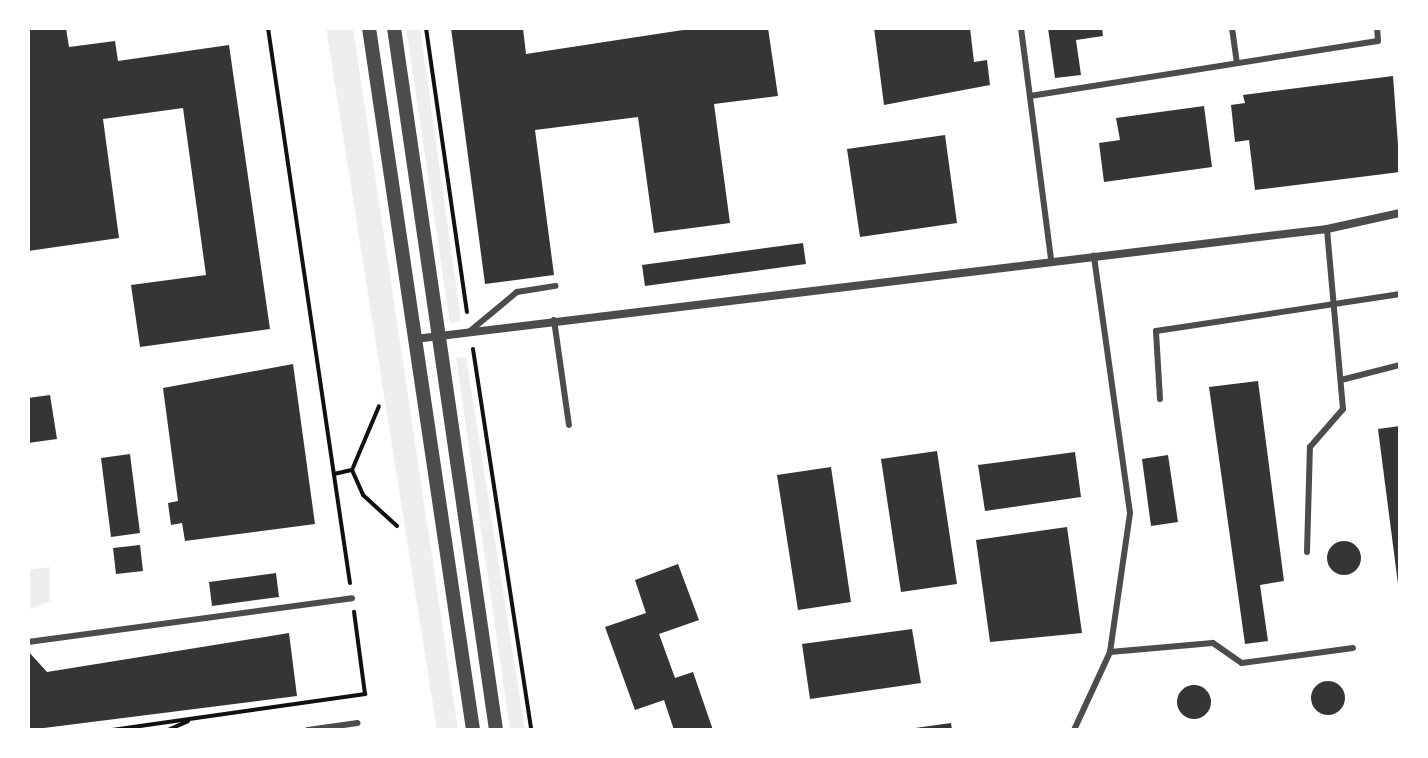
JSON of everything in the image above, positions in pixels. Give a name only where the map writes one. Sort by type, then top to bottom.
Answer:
[{"type":"street","points":[[369,28],[473,730]]},
{"type":"street","points":[[394,28],[496,730]]},
{"type":"street","points":[[415,339],[1051,258],[1094,256],[1327,229],[1400,213]]},
{"type":"lane","points":[[1021,28],[1051,258]]},
{"type":"lane","points":[[1232,28],[1237,62]]},
{"type":"lane","points":[[1030,96],[1378,41],[1377,28]]},
{"type":"lane","points":[[1307,552],[1310,447],[1343,409],[1327,229]]},
{"type":"lane","points":[[1074,730],[1110,652],[1130,513],[1094,256]]},
{"type":"lane","points":[[470,331],[517,292],[556,286]]},
{"type":"lane","points":[[1160,399],[1156,331],[1400,294]]},
{"type":"lane","points":[[554,320],[569,425]]},
{"type":"lane","points":[[1341,380],[1400,365]]},
{"type":"lane","points":[[28,642],[352,598]]},
{"type":"lane","points":[[1110,652],[1213,643],[1242,663],[1353,648]]},
{"type":"lane","points":[[308,730],[358,723]]},
{"type":"path","points":[[112,730],[365,694],[268,28]]},
{"type":"path","points":[[426,28],[531,730]]},
{"type":"path","points":[[379,406],[352,470],[363,495],[397,526]]},
{"type":"path","points":[[334,474],[352,470]]},
{"type":"path","points":[[168,730],[195,718]]},
{"type":"shaded area","points":[[326,28],[353,28],[458,730],[437,730]]},
{"type":"shaded area","points":[[406,28],[420,28],[461,321],[450,323]]},
{"type":"shaded area","points":[[466,357],[525,730],[510,730],[456,358]]},
{"type":"shaded area","points":[[50,567],[50,601],[28,610],[28,570]]},
{"type":"building","points":[[28,28],[66,28],[69,47],[115,41],[118,61],[229,45],[270,329],[140,347],[131,285],[206,275],[183,108],[103,119],[119,238],[28,251]]},
{"type":"building","points":[[451,28],[523,28],[526,54],[696,28],[768,28],[778,96],[714,104],[730,223],[654,233],[638,117],[535,130],[554,275],[485,284]]},
{"type":"building","points":[[874,28],[970,28],[974,62],[987,60],[990,85],[884,105]]},
{"type":"building","points":[[1048,28],[1102,28],[1103,36],[1076,40],[1081,75],[1055,78]]},
{"type":"building","points":[[1393,76],[1400,172],[1255,190],[1249,140],[1235,142],[1231,105],[1245,103],[1243,95]]},
{"type":"building","points":[[1204,106],[1212,167],[1104,182],[1099,143],[1120,140],[1116,118]]},
{"type":"building","points":[[945,135],[957,223],[860,237],[847,149]]},
{"type":"building","points":[[803,243],[806,264],[645,286],[642,265]]},
{"type":"building","points":[[293,364],[315,524],[185,541],[182,523],[171,525],[168,503],[178,501],[163,388]]},
{"type":"building","points":[[1258,381],[1284,581],[1260,585],[1268,641],[1245,644],[1209,387]]},
{"type":"building","points":[[50,395],[57,439],[28,443],[28,398]]},
{"type":"building","points":[[1400,426],[1400,584],[1398,584],[1378,429]]},
{"type":"building","points":[[937,451],[957,584],[901,592],[881,459]]},
{"type":"building","points":[[1075,452],[1081,497],[985,511],[978,465]]},
{"type":"building","points":[[130,454],[140,533],[111,537],[101,458]]},
{"type":"building","points":[[1168,455],[1178,522],[1151,526],[1142,459]]},
{"type":"building","points":[[831,467],[851,602],[798,610],[777,475]]},
{"type":"building","points":[[1067,527],[1082,633],[990,642],[976,540]]},
{"type":"building","points":[[1344,541],[1356,546],[1361,558],[1356,570],[1344,575],[1332,570],[1327,558],[1332,546]]},
{"type":"building","points":[[140,545],[143,571],[116,574],[113,548]]},
{"type":"building","points":[[678,564],[699,620],[659,634],[675,678],[693,672],[713,730],[674,730],[664,700],[635,710],[605,627],[646,613],[635,580]]},
{"type":"building","points":[[276,573],[279,597],[212,606],[209,582]]},
{"type":"building","points":[[912,629],[921,683],[810,699],[802,644]]},
{"type":"building","points":[[289,633],[297,696],[28,730],[28,651],[47,672]]},
{"type":"building","points":[[1328,681],[1340,686],[1345,698],[1340,710],[1328,715],[1316,710],[1311,698],[1316,686]]},
{"type":"building","points":[[1194,685],[1206,690],[1211,702],[1206,714],[1194,719],[1182,714],[1177,702],[1182,690]]},
{"type":"building","points":[[951,723],[952,730],[915,730],[915,728]]}]
